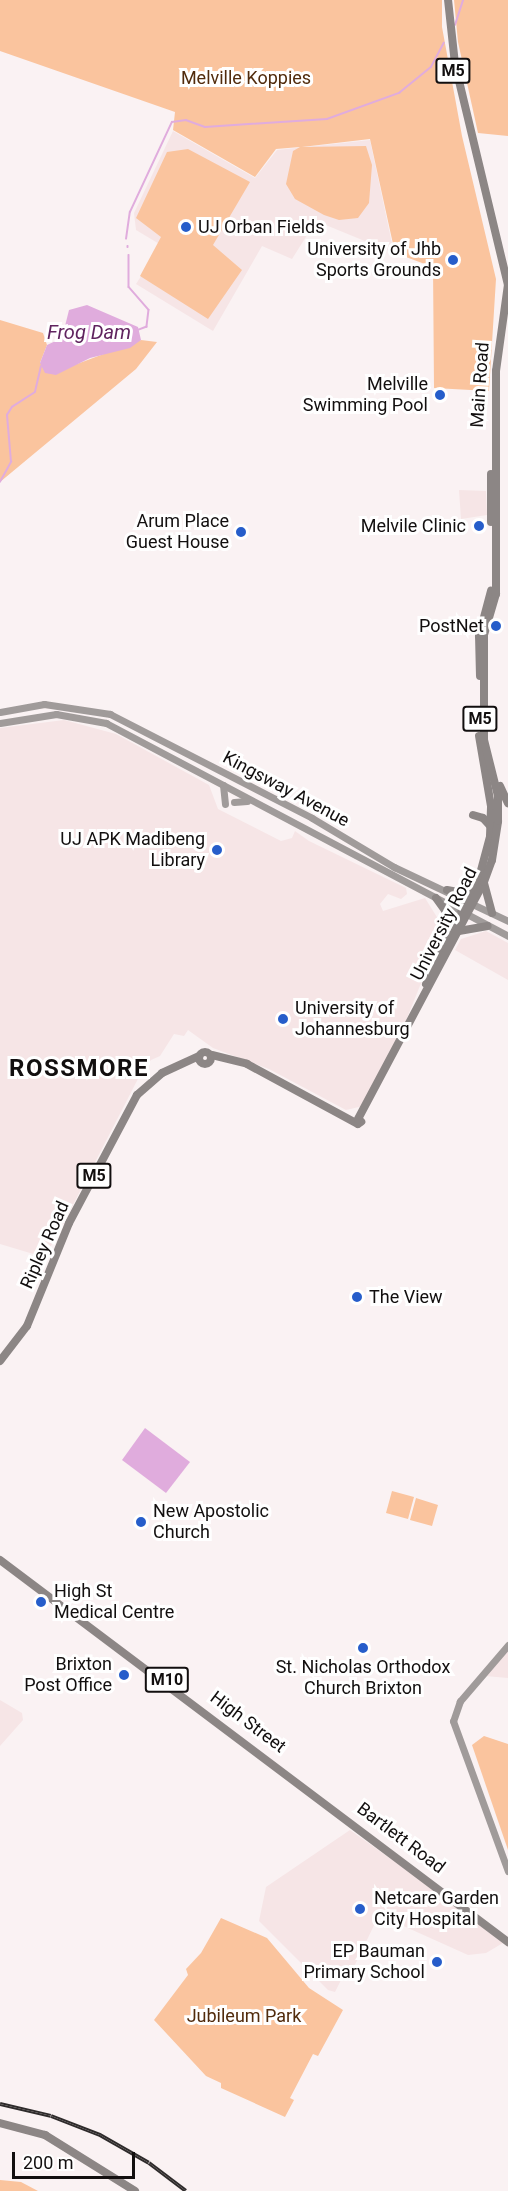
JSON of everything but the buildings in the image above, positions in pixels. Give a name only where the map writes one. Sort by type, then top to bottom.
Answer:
[{"type":"main road","name":"Main Road","points":[[447,0],[449,53],[499,249],[504,288],[493,372],[490,593],[482,635]]},
{"type":"main road","name":"University Road","points":[[416,1011],[450,933],[470,902],[492,860],[498,821],[492,773],[484,740],[482,635]]},
{"type":"main road","name":"M5","points":[[482,635],[479,738],[491,800],[491,827]]},
{"type":"main road","name":"Kingsway Avenue","points":[[0,712],[44,704],[77,706],[122,719],[312,818],[394,867],[447,890],[508,921]]},
{"type":"main road","name":"Kingsway Avenue","points":[[0,723],[46,714],[80,716],[120,729],[250,801],[508,936]]},
{"type":"main road","points":[[492,773],[508,804]]},
{"type":"main road","points":[[223,785],[225,804]]},
{"type":"main road","points":[[234,802],[250,801]]},
{"type":"main road","points":[[498,821],[508,813]]},
{"type":"main road","points":[[473,815],[483,818],[491,827]]},
{"type":"main road","name":"University Road","points":[[480,883],[491,827]]},
{"type":"main road","points":[[447,890],[458,892],[480,883],[492,913]]},
{"type":"main road","points":[[436,898],[447,913],[450,933]]},
{"type":"main road","name":"University Road","points":[[358,1121],[459,931],[464,912]]},
{"type":"main road","points":[[459,931],[488,926]]},
{"type":"main road","name":"Ripley Road","points":[[0,1361],[27,1326],[69,1223],[132,1104],[154,1078],[184,1062],[199,1058],[205,1064],[211,1058],[228,1059],[252,1066],[358,1121]]},
{"type":"main road","name":"High Street","points":[[0,1554],[333,1808]]},
{"type":"main road","name":"High Street","points":[[0,1560],[230,1730]]},
{"type":"main road","points":[[508,1645],[470,1689],[457,1712],[454,1723],[508,1871]]},
{"type":"main road","name":"Bartlett Road","points":[[333,1808],[490,1929],[506,1937]]},
{"type":"main road","name":"Bartlett Road","points":[[333,1808],[506,1937]]},
{"type":"main road","points":[[489,1942],[490,1929]]},
{"type":"main road","points":[[0,2123],[45,2135],[135,2191]]},
{"type":"shaded area","points":[[173,131],[255,178],[277,150],[370,140],[394,253],[316,221],[292,259],[262,246],[213,331],[136,284],[161,245],[136,230],[134,213]]},
{"type":"shaded area","points":[[459,490],[486,491],[487,515],[461,519]]},
{"type":"shaded area","points":[[64,720],[116,734],[209,785],[218,809],[281,841],[292,838],[295,831],[309,841],[406,888],[407,894],[401,899],[388,894],[380,904],[383,911],[425,898],[440,922],[438,941],[403,1028],[363,1106],[346,1110],[269,1069],[213,1048],[188,1030],[184,1036],[174,1034],[160,1056],[151,1060],[141,1073],[58,1234],[46,1254],[40,1256],[0,1244],[0,728]]},
{"type":"shaded area","points":[[486,931],[508,943],[508,980],[455,950],[461,939]]},
{"type":"shaded area","points":[[508,1649],[508,1678],[485,1676]]},
{"type":"shaded area","points":[[0,1700],[22,1713],[23,1720],[0,1746]]},
{"type":"shaded area","name":"Netcare Garden City Hospital","points":[[350,1830],[503,1943],[486,1953],[468,1955],[379,1915],[350,1975],[341,1980],[335,1992],[328,1990],[259,1921],[266,1887]]},
{"type":"green space","name":"Melville Koppies","points":[[0,0],[442,0],[442,27],[462,136],[496,279],[489,391],[434,388],[433,267],[395,253],[370,139],[302,147],[366,146],[372,165],[369,203],[358,218],[339,220],[324,215],[295,199],[286,184],[293,151],[300,147],[276,149],[255,177],[173,130],[175,112],[0,51]]},
{"type":"green space","points":[[454,0],[508,0],[508,136],[478,133],[458,42]]},
{"type":"green space","name":"UJ Orban Fields","points":[[188,149],[250,182],[213,245],[242,270],[208,319],[140,276],[161,237],[136,218],[167,152]]},
{"type":"green space","points":[[0,320],[43,333],[47,345],[40,363],[77,364],[141,340],[157,342],[136,369],[0,482]]},
{"type":"green space","points":[[392,1491],[414,1497],[408,1519],[386,1513]]},
{"type":"green space","points":[[416,1498],[438,1505],[432,1526],[410,1520]]},
{"type":"green space","points":[[484,1736],[508,1744],[508,1850],[472,1745]]},
{"type":"green space","name":"Jubileum Park","points":[[221,1918],[267,1938],[309,1988],[343,2010],[318,2056],[313,2054],[290,2098],[294,2100],[285,2117],[221,2088],[221,2083],[206,2076],[154,2020],[188,1975],[186,1969],[201,1953]]},
{"type":"green space","points":[[0,2180],[21,2182],[38,2191],[0,2191]]},
{"type":"water","name":"Frog Dam","points":[[87,305],[138,327],[141,340],[130,348],[90,358],[56,375],[45,373],[40,363],[47,345],[62,338],[69,310]]},
{"type":"water","points":[[145,1428],[190,1462],[166,1493],[122,1460]]},
{"type":"waterway","points":[[455,25],[463,0]]},
{"type":"waterway","points":[[126,239],[130,212],[172,122],[186,120],[205,127],[327,119],[399,93],[431,67],[444,43]]},
{"type":"waterway","points":[[129,255],[129,287],[149,310],[147,327],[139,330]]},
{"type":"waterway","points":[[0,482],[11,462],[7,415],[12,407],[35,392],[41,367]]},
{"type":"railway","points":[[0,2104],[51,2116],[100,2135],[149,2163],[186,2191]]},
{"type":"place","name":"UJ Orban Fields","points":[[186,227]]},
{"type":"place","name":"University of Jhb Sports Grounds","points":[[453,260]]},
{"type":"place","name":"Melville Swimming Pool","points":[[440,395]]},
{"type":"place","name":"Melvile Clinic","points":[[479,526]]},
{"type":"place","name":"Arum Place Guest House","points":[[241,532]]},
{"type":"place","name":"PostNet","points":[[496,626]]},
{"type":"place","name":"UJ APK Madibeng Library","points":[[217,850]]},
{"type":"place","name":"University of Johannesburg","points":[[283,1019]]},
{"type":"place","name":"The View","points":[[357,1297]]},
{"type":"place","name":"New Apostolic Church","points":[[141,1522]]},
{"type":"place","name":"High St Medical Centre","points":[[41,1602]]},
{"type":"place","name":"St. Nicholas Orthodox Church Brixton","points":[[363,1648]]},
{"type":"place","name":"Brixton Post Office","points":[[124,1675]]},
{"type":"place","name":"Netcare Garden City Hospital","points":[[360,1909]]},
{"type":"place","name":"EP Bauman Primary School","points":[[437,1962]]},
{"type":"district","name":"ROSSMORE","points":[[79,1069]]}]
